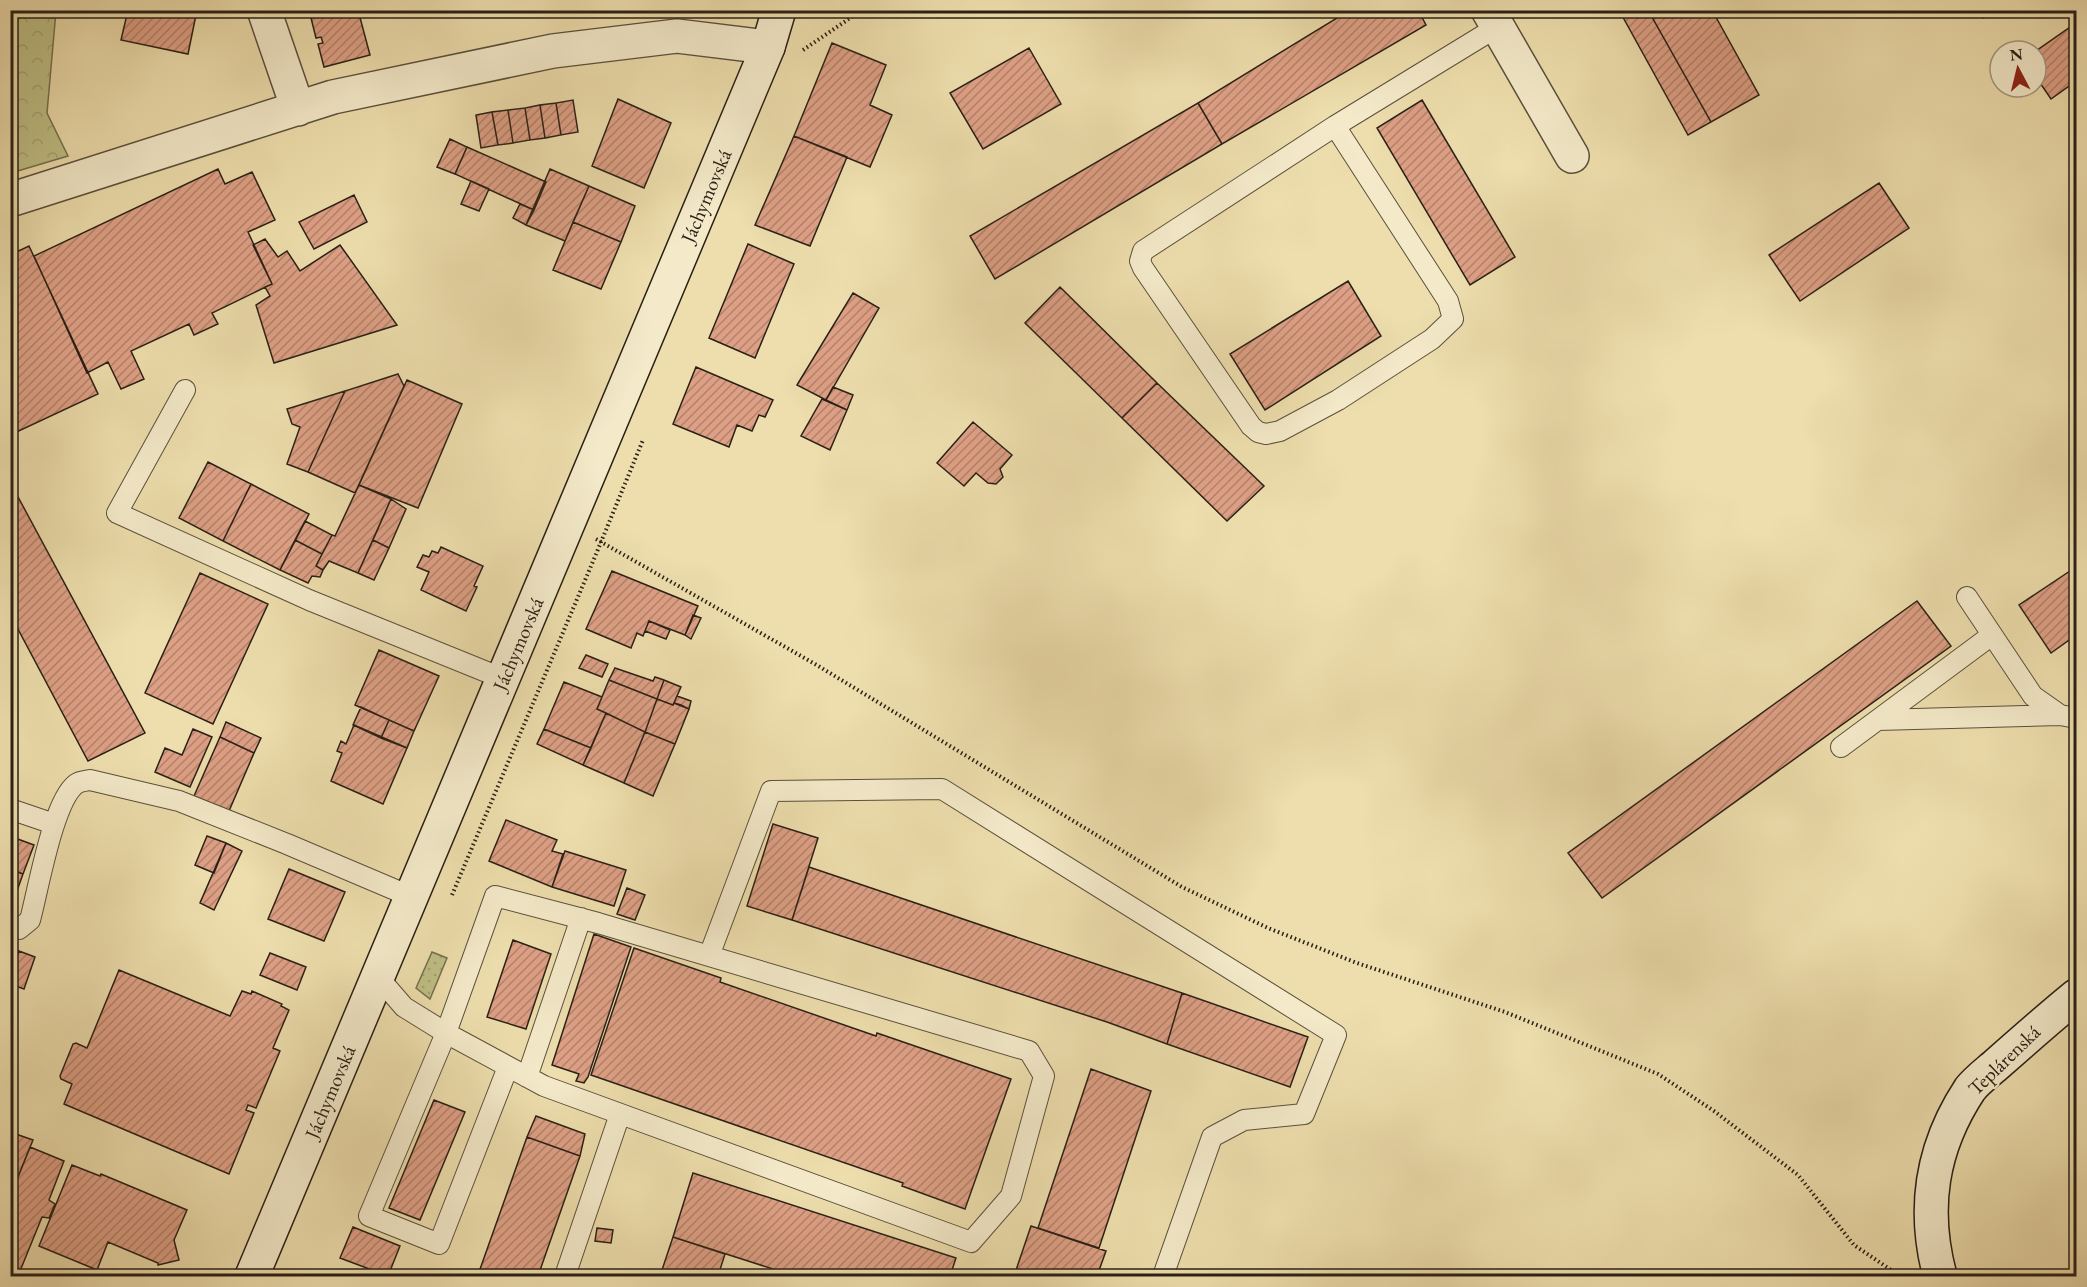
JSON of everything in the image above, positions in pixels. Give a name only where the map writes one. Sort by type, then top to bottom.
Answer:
[{"type":"street","points":[[264,10],[298,109]]},
{"type":"street","name":"Jáchymovská","points":[[252,1276],[768,47],[779,10]]},
{"type":"street","points":[[1493,19],[1572,156]]},
{"type":"street","points":[[10,200],[333,98],[553,51],[677,36],[768,47]]},
{"type":"street","name":"Teplárenská","points":[[1940,1276],[1929,1211],[1935,1166],[1947,1131],[1971,1088],[2076,996]]},
{"type":"lane","points":[[1335,126],[1448,302],[1453,319],[1432,339],[1338,400],[1280,431],[1266,434],[1251,426],[1140,261],[1143,251],[1335,126],[1493,19]]},
{"type":"lane","points":[[185,390],[117,513],[309,600],[504,679]]},
{"type":"lane","points":[[1967,597],[2033,696],[2068,717]]},
{"type":"lane","points":[[1840,747],[1992,635]]},
{"type":"lane","points":[[1878,720],[2068,717]]},
{"type":"lane","points":[[10,927],[19,929],[30,920],[54,824],[68,794],[77,783],[90,780],[179,801],[412,897]]},
{"type":"lane","points":[[709,956],[771,791],[942,789],[1336,1035],[1304,1114],[1244,1120],[1212,1137],[1163,1276]]},
{"type":"lane","points":[[10,809],[54,824]]},
{"type":"lane","points":[[378,977],[404,1007],[446,1033],[544,1086],[971,1242],[1011,1196],[1044,1076],[1029,1051],[581,918],[495,896],[446,1033],[369,1216],[439,1244],[508,1067]]},
{"type":"lane","points":[[527,1077],[581,918]]},
{"type":"lane","points":[[565,1276],[620,1114]]},
{"type":"path","points":[[800,59],[804,48],[862,10]]},
{"type":"path","points":[[450,898],[646,432]]},
{"type":"path","points":[[569,524],[815,664],[1182,886],[1268,928],[1357,963],[1505,1012],[1658,1074],[1714,1111],[1798,1175],[1854,1245],[1900,1276]]},
{"type":"green space","points":[[11,10],[56,11],[47,113],[68,156],[11,173]]},
{"type":"green space","points":[[432,952],[447,958],[430,999],[416,988]]},
{"type":"building","points":[[128,10],[197,10],[188,54],[121,40]]},
{"type":"building","points":[[309,10],[358,10],[370,55],[324,67],[318,44],[323,43],[321,37],[316,38]]},
{"type":"building","points":[[1350,10],[1418,10],[1426,25],[1222,144],[1198,103]]},
{"type":"building","points":[[1619,10],[1648,10],[1711,122],[1688,135]]},
{"type":"building","points":[[1648,10],[1712,10],[1759,95],[1711,122]]},
{"type":"building","points":[[1977,10],[1992,10],[1983,18]]},
{"type":"building","points":[[2076,23],[2076,81],[2051,99],[2048,95],[2048,43]]},
{"type":"building","points":[[832,43],[886,65],[870,105],[892,115],[870,167],[794,136]]},
{"type":"building","points":[[1029,48],[1061,104],[983,149],[950,93]]},
{"type":"building","points":[[618,99],[671,123],[644,188],[592,166]]},
{"type":"building","points":[[573,100],[578,132],[561,135],[556,103]]},
{"type":"building","points":[[1422,100],[1515,257],[1470,285],[1377,128]]},
{"type":"building","points":[[556,103],[561,135],[545,138],[540,105]]},
{"type":"building","points":[[1198,103],[1222,144],[995,279],[970,236]]},
{"type":"building","points":[[540,105],[545,138],[530,140],[525,108]]},
{"type":"building","points":[[525,108],[530,140],[513,143],[508,110]]},
{"type":"building","points":[[508,110],[513,143],[498,145],[492,112]]},
{"type":"building","points":[[492,112],[498,145],[481,148],[476,115]]},
{"type":"building","points":[[794,136],[847,157],[810,246],[755,225]]},
{"type":"building","points":[[450,139],[467,147],[455,174],[437,167]]},
{"type":"building","points":[[467,147],[546,182],[534,210],[455,174]]},
{"type":"building","points":[[218,169],[225,184],[252,172],[275,220],[248,232],[272,284],[212,313],[218,324],[194,335],[189,324],[131,351],[144,379],[121,389],[108,362],[87,373],[34,256]]},
{"type":"building","points":[[550,169],[589,186],[565,241],[526,225]]},
{"type":"building","points":[[471,181],[489,189],[479,211],[461,204]]},
{"type":"building","points":[[1879,183],[1909,228],[1800,301],[1769,255]]},
{"type":"building","points":[[589,186],[635,206],[621,242],[573,222]]},
{"type":"building","points":[[354,195],[367,222],[314,249],[299,222]]},
{"type":"building","points":[[520,204],[534,210],[526,225],[513,218]]},
{"type":"building","points":[[573,222],[621,242],[601,289],[553,270]]},
{"type":"building","points":[[265,239],[278,257],[287,251],[300,271],[340,245],[397,325],[274,363],[256,305],[270,296],[265,287],[272,284],[253,245]]},
{"type":"building","points":[[748,244],[794,264],[755,358],[709,338]]},
{"type":"building","points":[[29,246],[98,394],[10,435],[10,255]]},
{"type":"building","points":[[1348,281],[1381,336],[1265,410],[1230,354]]},
{"type":"building","points":[[1060,287],[1157,383],[1122,418],[1025,323]]},
{"type":"building","points":[[853,293],[879,308],[826,400],[797,385]]},
{"type":"building","points":[[696,367],[773,400],[765,417],[759,415],[752,431],[737,425],[729,447],[673,424]]},
{"type":"building","points":[[398,374],[404,386],[355,493],[308,472],[345,391]]},
{"type":"building","points":[[407,380],[462,404],[418,508],[359,485]]},
{"type":"building","points":[[1157,383],[1264,486],[1227,521],[1122,418]]},
{"type":"building","points":[[833,387],[853,395],[847,410],[826,400]]},
{"type":"building","points":[[345,391],[308,472],[287,464],[300,427],[292,424],[287,409]]},
{"type":"building","points":[[822,399],[847,410],[830,450],[801,436]]},
{"type":"building","points":[[973,422],[1012,455],[1000,469],[1003,477],[996,484],[988,483],[976,473],[964,486],[937,463]]},
{"type":"building","points":[[208,462],[251,484],[223,541],[179,518]]},
{"type":"building","points":[[10,482],[145,733],[88,761],[10,614]]},
{"type":"building","points":[[251,484],[309,514],[280,570],[223,541]]},
{"type":"building","points":[[359,485],[391,499],[358,573],[329,561],[323,570],[316,566],[332,535],[335,536]]},
{"type":"building","points":[[391,499],[406,509],[389,548],[373,540]]},
{"type":"building","points":[[305,521],[332,535],[322,554],[295,540]]},
{"type":"building","points":[[295,540],[322,554],[316,566],[323,570],[320,577],[312,576],[308,583],[280,570]]},
{"type":"building","points":[[373,540],[389,548],[374,580],[358,573]]},
{"type":"building","points":[[441,547],[483,566],[474,586],[477,587],[466,611],[421,590],[429,572],[417,567],[423,555],[429,557],[432,551],[438,553]]},
{"type":"building","points":[[2073,569],[2076,574],[2076,635],[2051,653],[2019,605]]},
{"type":"building","points":[[612,571],[698,606],[685,635],[649,621],[643,636],[637,633],[631,648],[586,629]]},
{"type":"building","points":[[200,573],[268,604],[213,724],[145,693]]},
{"type":"building","points":[[1917,601],[1951,646],[1602,898],[1568,853]]},
{"type":"building","points":[[693,615],[701,618],[691,639],[685,635]]},
{"type":"building","points":[[649,621],[670,630],[666,639],[645,631]]},
{"type":"building","points":[[379,650],[439,676],[414,731],[355,705]]},
{"type":"building","points":[[586,655],[608,664],[602,677],[579,668]]},
{"type":"building","points":[[615,668],[653,681],[655,677],[664,680],[657,699],[609,680]]},
{"type":"building","points":[[609,680],[657,699],[645,732],[597,709]]},
{"type":"building","points":[[664,680],[681,687],[673,705],[657,699]]},
{"type":"building","points":[[564,682],[602,697],[597,709],[606,713],[591,748],[544,729]]},
{"type":"building","points":[[677,696],[691,701],[689,709],[674,703]]},
{"type":"building","points":[[657,699],[689,709],[675,744],[645,732]]},
{"type":"building","points":[[361,707],[389,720],[381,738],[353,725]]},
{"type":"building","points":[[606,713],[645,732],[624,783],[583,765]]},
{"type":"building","points":[[389,720],[414,731],[407,748],[381,738]]},
{"type":"building","points":[[226,722],[261,738],[254,753],[220,737]]},
{"type":"building","points":[[354,725],[407,748],[383,804],[331,781],[342,753],[337,751],[341,741],[346,744]]},
{"type":"building","points":[[193,729],[212,737],[190,787],[155,772],[165,748],[182,755]]},
{"type":"building","points":[[544,729],[591,748],[583,765],[537,744]]},
{"type":"building","points":[[645,732],[675,744],[653,796],[624,783]]},
{"type":"building","points":[[220,737],[254,753],[229,811],[194,796]]},
{"type":"building","points":[[506,820],[557,840],[552,851],[563,854],[552,887],[489,861]]},
{"type":"building","points":[[773,824],[818,838],[792,920],[747,906]]},
{"type":"building","points":[[10,836],[15,838],[10,852]]},
{"type":"building","points":[[207,836],[226,843],[214,873],[195,865]]},
{"type":"building","points":[[15,838],[34,845],[23,874],[10,869],[10,852]]},
{"type":"building","points":[[226,843],[242,851],[214,910],[200,903]]},
{"type":"building","points":[[565,851],[626,870],[614,906],[552,887]]},
{"type":"building","points":[[809,867],[1182,993],[1167,1044],[1107,1022],[792,920]]},
{"type":"building","points":[[10,869],[23,874],[12,905],[10,904]]},
{"type":"building","points":[[289,869],[345,892],[324,941],[268,919]]},
{"type":"building","points":[[627,888],[645,895],[635,920],[617,914]]},
{"type":"building","points":[[594,934],[631,947],[588,1077],[584,1083],[576,1081],[579,1074],[552,1065]]},
{"type":"building","points":[[513,940],[551,954],[526,1029],[487,1017]]},
{"type":"building","points":[[10,948],[19,951],[10,976]]},
{"type":"building","points":[[634,948],[721,978],[720,982],[876,1036],[877,1033],[1011,1079],[965,1209],[902,1186],[903,1183],[591,1075]]},
{"type":"building","points":[[19,951],[35,957],[24,989],[10,984],[10,976]]},
{"type":"building","points":[[270,953],[306,967],[297,990],[260,975]]},
{"type":"building","points":[[119,970],[230,1016],[242,991],[251,994],[252,991],[282,1004],[281,1006],[289,1010],[273,1048],[280,1051],[256,1108],[248,1105],[246,1110],[254,1113],[229,1174],[64,1104],[72,1084],[61,1079],[60,1076],[73,1044],[87,1048]]},
{"type":"building","points":[[1182,993],[1308,1037],[1290,1087],[1167,1044]]},
{"type":"building","points":[[1091,1069],[1151,1091],[1099,1248],[1038,1228]]},
{"type":"building","points":[[434,1100],[465,1112],[420,1220],[389,1208]]},
{"type":"building","points":[[536,1116],[585,1134],[580,1156],[527,1137]]},
{"type":"building","points":[[10,1132],[33,1140],[10,1197]]},
{"type":"building","points":[[527,1137],[580,1156],[538,1276],[491,1276],[479,1272]]},
{"type":"building","points":[[30,1147],[64,1161],[49,1200],[55,1204],[49,1218],[42,1217],[18,1276],[10,1273],[10,1197]]},
{"type":"building","points":[[72,1165],[100,1176],[101,1174],[187,1210],[174,1240],[179,1260],[158,1265],[158,1263],[108,1242],[97,1270],[39,1246]]},
{"type":"building","points":[[693,1173],[956,1258],[950,1276],[795,1276],[673,1237]]},
{"type":"building","points":[[1031,1226],[1106,1251],[1097,1276],[1014,1276]]},
{"type":"building","points":[[353,1227],[400,1246],[388,1276],[340,1258]]},
{"type":"building","points":[[597,1228],[613,1230],[611,1243],[595,1241]]},
{"type":"building","points":[[673,1237],[725,1254],[718,1276],[660,1276]]}]
